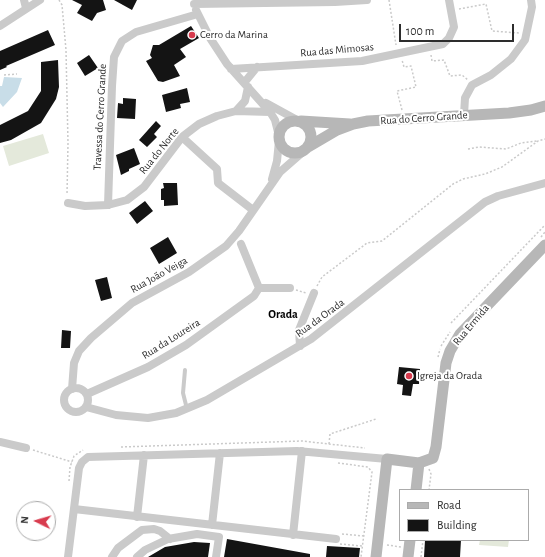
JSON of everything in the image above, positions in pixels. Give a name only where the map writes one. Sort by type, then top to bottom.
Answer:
[{"type":"street","points":[[0,26],[25,4],[40,0]]},
{"type":"street","points":[[306,149],[291,153],[283,148],[275,120],[260,99],[231,69],[210,38],[193,2],[367,0]]},
{"type":"street","name":"Rua das Mimosas","points":[[231,69],[362,61],[443,44],[449,38],[454,27],[449,0]]},
{"type":"street","points":[[464,115],[465,98],[473,84],[491,75],[511,59],[525,40],[532,7],[531,0]]},
{"type":"street","name":"Travessa do Cerro Grande","points":[[108,205],[114,57],[122,41],[136,32],[198,14]]},
{"type":"street","points":[[236,111],[245,101],[246,85],[257,67]]},
{"type":"street","points":[[260,99],[305,124],[311,132],[310,143],[306,149],[280,172],[270,184]]},
{"type":"street","name":"Rua do Cerro Grande","points":[[306,149],[337,130],[353,124],[531,110],[545,106]]},
{"type":"street","name":"Rua do Norte","points":[[68,203],[85,206],[108,205],[127,200],[144,187],[182,137],[199,124],[217,116],[236,111],[270,112]]},
{"type":"street","points":[[270,184],[277,161],[280,130],[287,122],[299,121],[353,124]]},
{"type":"street","points":[[182,137],[217,169],[218,183],[253,210]]},
{"type":"street","name":"Rua da Orada","points":[[86,407],[116,415],[148,418],[188,409],[207,400],[300,346],[342,316],[485,202],[498,196],[545,183]]},
{"type":"street","name":"Rua João Veiga","points":[[72,389],[74,363],[79,351],[91,338],[132,303],[210,258],[226,246],[239,231],[270,184]]},
{"type":"street","points":[[241,244],[259,288],[290,288]]},
{"type":"street","name":"Rua Ermida","points":[[422,463],[433,458],[436,447],[446,363],[450,351],[460,334],[545,245]]},
{"type":"street","name":"Rua da Loureira","points":[[87,394],[148,367],[186,345],[254,296],[259,288]]},
{"type":"street","points":[[300,346],[300,330],[314,294]]},
{"type":"street","points":[[79,388],[87,394],[88,400],[86,407],[81,412],[74,412],[66,406],[65,396],[72,389],[79,388]]},
{"type":"street","points":[[0,442],[26,448]]},
{"type":"street","points":[[68,557],[79,468],[82,462],[88,457],[302,451],[388,459],[422,463],[416,489]]},
{"type":"street","points":[[293,535],[302,451]]},
{"type":"street","points":[[212,525],[220,453]]},
{"type":"street","points":[[137,517],[144,455]]},
{"type":"street","points":[[376,557],[388,459]]},
{"type":"street","points":[[74,509],[293,535],[338,538]]},
{"type":"street","points":[[112,557],[118,548],[142,530],[154,529],[160,531],[170,539]]},
{"type":"street","points":[[137,557],[145,550],[170,539],[197,534],[219,538],[216,557]]},
{"type":"lane","points":[[184,370],[183,393],[188,409]]},
{"type":"path","points":[[59,0],[63,12],[66,50],[68,203]]},
{"type":"path","points":[[389,0],[395,43],[404,67],[411,66],[416,87],[397,91],[404,119]]},
{"type":"path","points":[[451,11],[486,4],[492,31],[526,33]]},
{"type":"path","points":[[429,47],[432,61],[444,60],[450,76],[462,75],[473,84]]},
{"type":"path","points":[[4,74],[17,74]]},
{"type":"path","points":[[468,150],[479,147],[506,149],[521,143],[545,139]]},
{"type":"path","points":[[290,288],[314,294],[322,277],[367,243],[382,241],[453,184],[463,178],[485,174],[502,167],[538,141]]},
{"type":"path","points":[[451,323],[545,225]]},
{"type":"path","points":[[329,444],[330,434],[376,419]]},
{"type":"path","points":[[26,448],[72,462]]},
{"type":"path","points":[[336,463],[368,467],[372,472],[361,557]]},
{"type":"path","points":[[422,463],[431,474],[429,489]]},
{"type":"path","points":[[362,546],[339,544],[338,538],[364,536]]},
{"type":"path","points":[[421,557],[423,541]]},
{"type":"path","points":[[377,544],[422,549]]},
{"type":"shaded area","points":[[43,134],[49,153],[9,166],[3,146]]},
{"type":"shaded area","points":[[480,541],[509,541],[508,547],[479,545]]},
{"type":"water","points":[[4,77],[22,78],[17,92],[3,107],[0,103],[0,86],[2,86]]},
{"type":"building","points":[[72,0],[103,0],[106,10],[97,13],[92,21],[77,13],[82,5]]},
{"type":"building","points":[[114,0],[137,0],[132,10]]},
{"type":"building","points":[[191,26],[199,38],[180,49],[186,57],[174,65],[180,76],[163,82],[158,81],[146,61],[152,58],[150,55],[153,45],[159,45]]},
{"type":"building","points":[[48,30],[55,45],[0,70],[0,51]]},
{"type":"building","points":[[89,55],[98,68],[85,76],[77,63]]},
{"type":"building","points":[[58,60],[59,87],[56,99],[41,123],[11,140],[0,143],[0,125],[28,111],[41,91],[41,62]]},
{"type":"building","points":[[187,88],[190,102],[180,104],[181,108],[166,112],[162,95]]},
{"type":"building","points":[[123,98],[136,99],[135,119],[117,118],[118,103],[123,104]]},
{"type":"building","points":[[156,121],[161,126],[154,134],[157,137],[147,147],[139,140]]},
{"type":"building","points":[[134,148],[140,164],[121,175],[116,155]]},
{"type":"building","points":[[163,183],[177,183],[178,205],[164,206],[164,200],[161,200],[161,189],[164,188]]},
{"type":"building","points":[[145,201],[153,211],[137,224],[129,213]]},
{"type":"building","points":[[168,237],[177,253],[159,264],[150,248]]},
{"type":"building","points":[[107,277],[112,298],[101,301],[95,280]]},
{"type":"building","points":[[62,330],[71,331],[70,348],[61,348]]},
{"type":"building","name":"Igreja da Orada","points":[[399,367],[420,369],[419,384],[413,384],[411,396],[402,395],[403,385],[397,384]]},
{"type":"building","points":[[227,539],[310,554],[310,557],[224,557]]},
{"type":"building","points":[[425,541],[461,541],[460,557],[424,557]]},
{"type":"building","points":[[194,542],[210,543],[208,557],[148,557],[165,547]]},
{"type":"building","points":[[327,546],[360,548],[359,557],[326,557]]},
{"type":"place","name":"Cerro da Marina","points":[[192,35]]},
{"type":"place","name":"Igreja da Orada","points":[[409,376]]},
{"type":"district","name":"Orada","points":[[283,314]]}]
